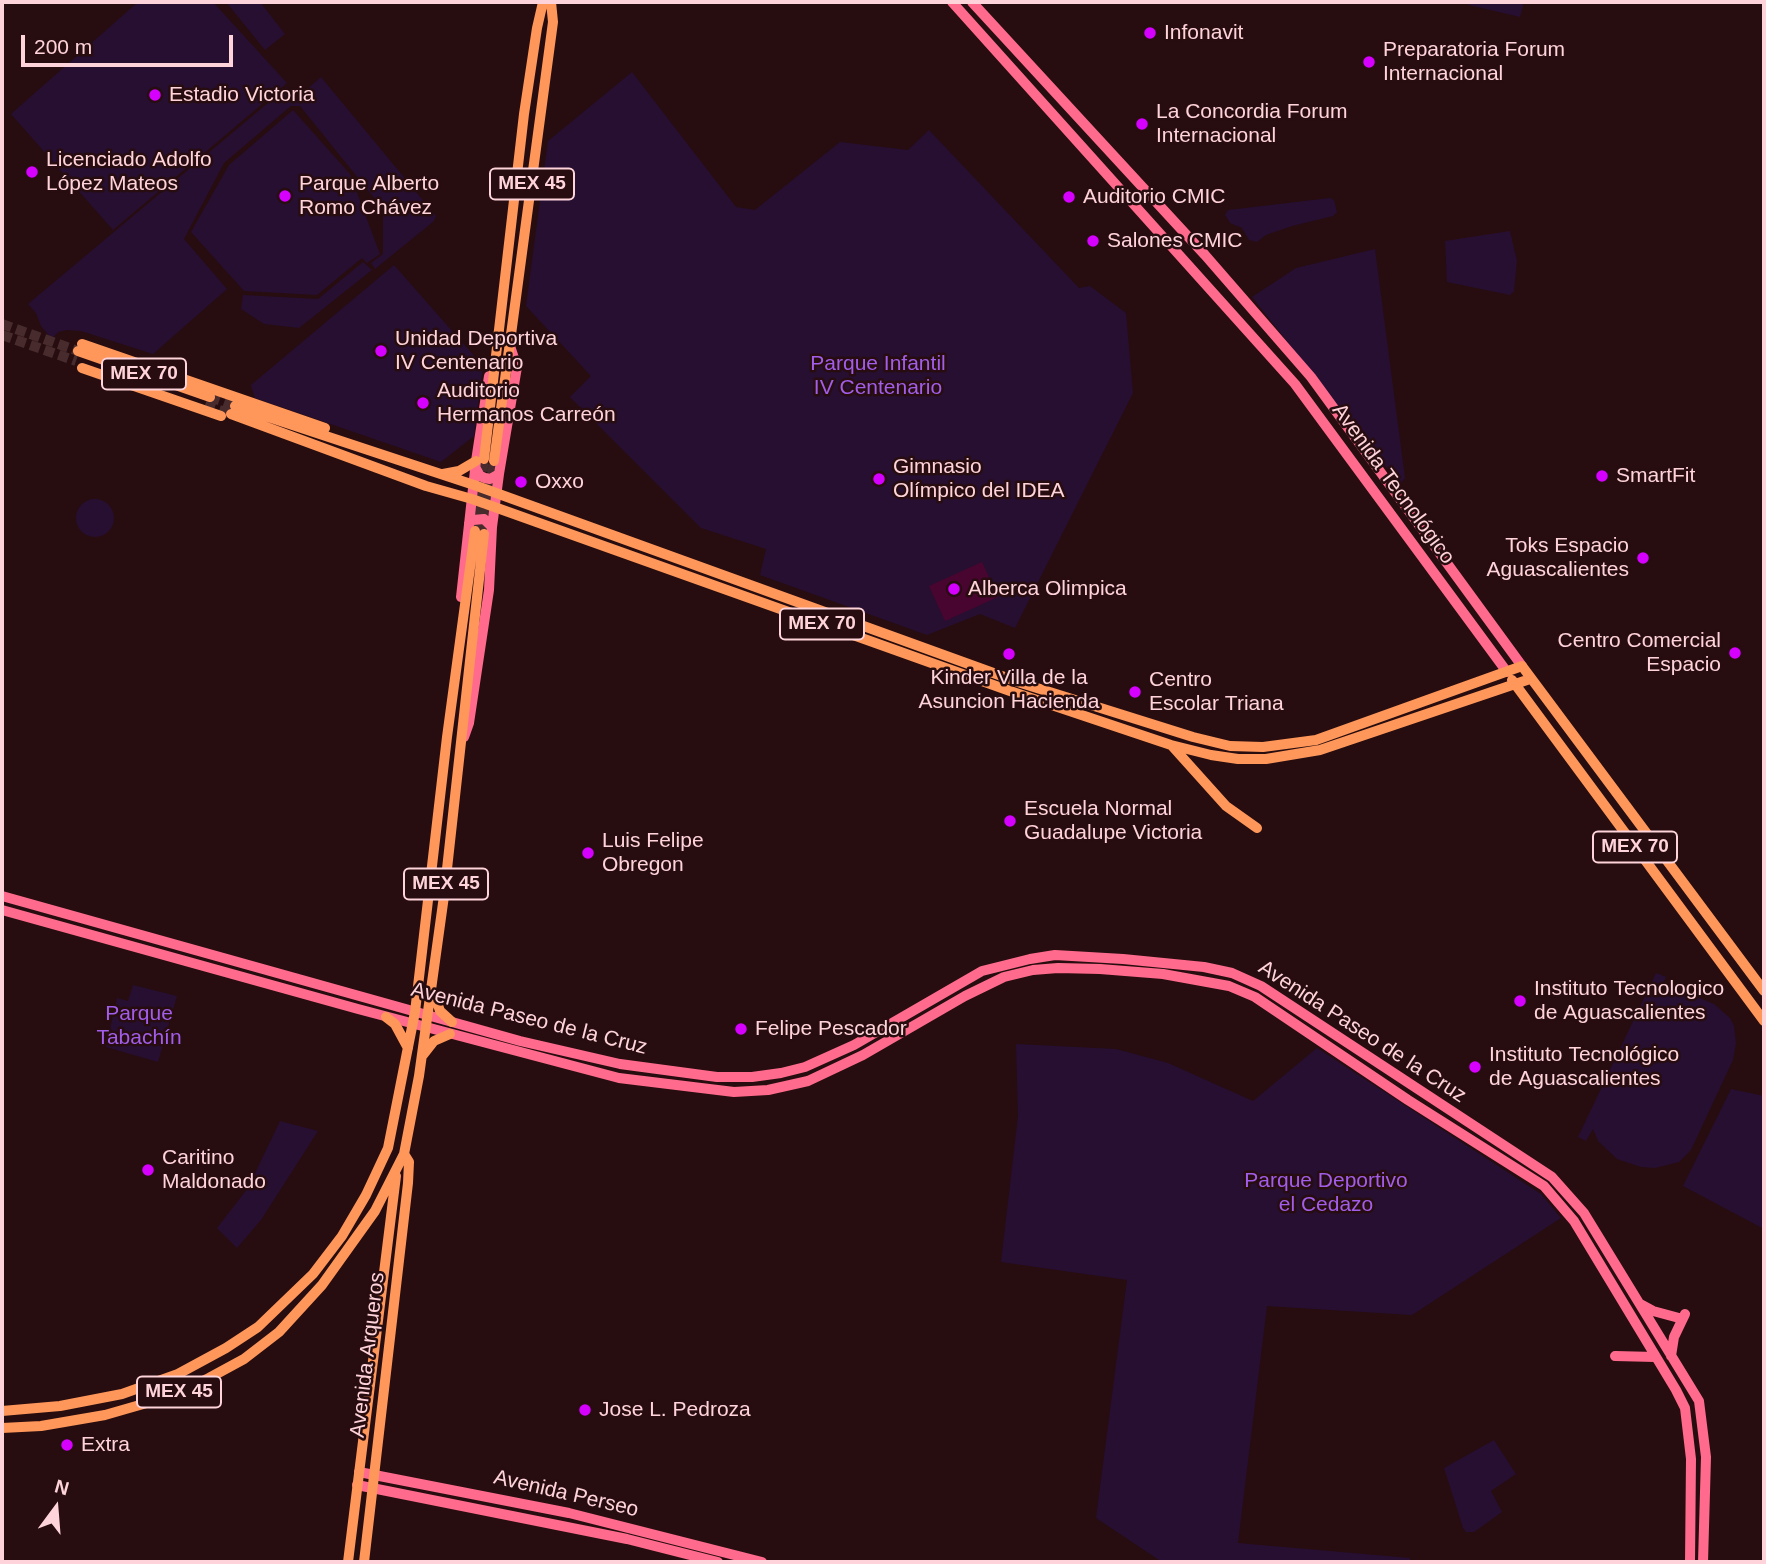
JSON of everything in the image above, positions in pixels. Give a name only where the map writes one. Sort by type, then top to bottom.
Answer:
[{"type":"main road","name":"MEX 45","points":[[504,346],[524,114],[541,2]]},
{"type":"main road","name":"MEX 45","points":[[482,462],[504,346],[554,2]]},
{"type":"main road","name":"Avenida Tecnológico","points":[[952,2],[1294,384],[1764,1021]]},
{"type":"main road","name":"Avenida Tecnológico","points":[[972,2],[1205,255],[1311,377],[1530,679],[1764,991]]},
{"type":"main road","points":[[480,529],[495,508],[517,368],[504,346]]},
{"type":"main road","name":"MEX 70","points":[[79,356],[426,486],[472,499],[972,678],[1171,745],[1211,755],[1266,759],[1320,750],[1530,679]]},
{"type":"main road","points":[[79,356],[219,408]]},
{"type":"main road","points":[[79,356],[392,452],[407,462]]},
{"type":"main road","name":"MEX 70","points":[[219,408],[407,462],[1021,683],[1230,746],[1263,747],[1317,740],[1522,666]]},
{"type":"main road","points":[[482,462],[480,476],[490,479],[499,474]]},
{"type":"main road","points":[[442,474],[482,462]]},
{"type":"main road","points":[[480,529],[472,499],[482,462]]},
{"type":"main road","name":"MEX 45","points":[[2,1411],[60,1406],[122,1394],[178,1374],[258,1327],[313,1273],[342,1236],[366,1195],[388,1147],[408,1048],[449,726],[480,529]]},
{"type":"main road","name":"MEX 45","points":[[2,1428],[41,1426],[105,1415],[171,1396],[244,1359],[279,1332],[322,1285],[375,1211],[404,1154],[422,1057],[461,743],[480,529]]},
{"type":"main road","points":[[1171,745],[1226,806],[1257,828]]},
{"type":"main road","name":"Avenida Paseo de la Cruz","points":[[2,896],[619,1078],[746,1093],[808,1081],[863,1055],[965,996],[1004,977],[1033,970],[1100,969],[1201,980],[1229,986],[1255,997],[1408,1100],[1544,1185],[1574,1221],[1685,1408],[1691,1459],[1690,1562]]},
{"type":"main road","name":"Avenida Paseo de la Cruz","points":[[2,910],[386,1017],[413,1017]]},
{"type":"main road","name":"Avenida Paseo de la Cruz","points":[[451,1028],[620,1064],[705,1076],[752,1077],[805,1067],[831,1056],[956,985],[1000,965],[1042,957],[1073,955],[1204,967],[1232,973],[1261,986],[1552,1177],[1584,1213],[1699,1401],[1706,1457],[1703,1562]]},
{"type":"main road","points":[[956,985],[965,996]]},
{"type":"main road","points":[[422,1057],[430,1044],[451,1028],[440,1011],[432,988]]},
{"type":"main road","points":[[386,1017],[395,1024],[408,1048]]},
{"type":"main road","points":[[388,1147],[404,1154]]},
{"type":"main road","name":"Avenida Arqueros","points":[[363,1562],[408,1183],[409,1162],[404,1154]]},
{"type":"main road","points":[[382,1162],[397,1169]]},
{"type":"main road","name":"Avenida Arqueros","points":[[348,1562],[397,1169]]},
{"type":"main road","points":[[1637,1302],[1653,1311],[1682,1316],[1674,1337],[1671,1356]]},
{"type":"main road","points":[[1615,1356],[1656,1357]]},
{"type":"main road","name":"Avenida Perseo","points":[[359,1472],[569,1513],[762,1562]]},
{"type":"main road","name":"Avenida Perseo","points":[[357,1485],[627,1539],[718,1562]]},
{"type":"green space","name":"Estadio Victoria","points":[[138,2],[213,2],[287,83],[113,230],[11,114]]},
{"type":"green space","points":[[226,2],[260,2],[285,34],[265,50]]},
{"type":"green space","points":[[1469,2],[1524,2],[1520,17],[1469,5]]},
{"type":"green space","name":"Parque Infantil IV Centenario","points":[[632,72],[736,207],[755,210],[840,142],[908,150],[929,130],[1079,288],[1090,286],[1126,313],[1133,393],[1015,628],[980,614],[927,635],[760,575],[766,549],[701,528],[570,397],[591,376],[526,306],[548,141]]},
{"type":"green space","points":[[321,77],[436,216],[434,221],[375,269],[371,263],[383,254],[383,209],[300,106],[291,106],[224,163],[184,239],[227,289],[153,354],[81,331],[58,332],[52,339],[28,304],[287,87],[297,98]]},
{"type":"green space","name":"Parque Alberto Romo Chávez","points":[[293,110],[350,174],[380,254],[367,263],[362,258],[317,295],[244,291],[191,232],[229,165]]},
{"type":"green space","points":[[1330,198],[1334,200],[1337,212],[1333,216],[1292,226],[1266,235],[1257,242],[1249,240],[1242,228],[1230,223],[1225,215],[1228,210]]},
{"type":"green space","points":[[1510,231],[1517,261],[1514,291],[1510,295],[1447,282],[1445,241]]},
{"type":"green space","points":[[1375,249],[1405,478],[1401,483],[1252,297],[1296,268]]},
{"type":"green space","points":[[363,262],[372,270],[299,328],[264,324],[241,309],[243,295],[318,299]]},
{"type":"green space","name":"Unidad Deportiva IV Centenario","points":[[394,265],[483,366],[474,436],[441,462],[255,398],[251,385]]},
{"type":"green space","points":[[95,499],[108,505],[114,518],[108,531],[95,537],[82,531],[76,518],[82,505]]},
{"type":"green space","points":[[1656,973],[1666,977],[1657,995],[1690,994],[1714,1004],[1730,1018],[1736,1043],[1733,1060],[1691,1150],[1679,1162],[1655,1168],[1641,1167],[1617,1159],[1598,1141],[1593,1129],[1586,1141],[1578,1137]]},
{"type":"green space","name":"Parque Tabachín","points":[[133,985],[177,996],[158,1062],[106,1047],[117,998],[128,1001]]},
{"type":"green space","name":"Parque Deportivo el Cedazo","points":[[1016,1044],[1116,1049],[1168,1063],[1253,1101],[1317,1048],[1541,1194],[1561,1218],[1412,1315],[1267,1306],[1238,1543],[1410,1558],[1410,1562],[1162,1562],[1096,1518],[1127,1280],[1001,1262],[1018,1116]]},
{"type":"green space","points":[[1731,1089],[1764,1096],[1764,1229],[1683,1186]]},
{"type":"green space","points":[[280,1121],[318,1131],[261,1220],[237,1248],[217,1228],[248,1188]]},
{"type":"green space","points":[[1494,1440],[1516,1474],[1491,1491],[1502,1512],[1474,1532],[1466,1532],[1444,1468]]},
{"type":"shaded area","points":[[982,562],[998,597],[945,621],[929,586]]},
{"type":"tunnel","points":[[2,324],[78,351]]},
{"type":"tunnel","points":[[2,335],[76,361]]},
{"type":"tunnel","points":[[210,397],[235,406]]},
{"type":"tunnel","points":[[205,405],[231,414]]},
{"type":"tunnel","points":[[475,531],[484,459]]},
{"type":"tunnel","points":[[484,534],[494,461]]},
{"type":"place","name":"Infonavit","points":[[1150,33]]},
{"type":"place","name":"Preparatoria Forum Internacional","points":[[1369,62]]},
{"type":"place","name":"Estadio Victoria","points":[[155,95]]},
{"type":"place","name":"La Concordia Forum Internacional","points":[[1142,124]]},
{"type":"place","name":"Licenciado Adolfo López Mateos","points":[[32,172]]},
{"type":"place","name":"Parque Alberto Romo Chávez","points":[[285,196]]},
{"type":"place","name":"Auditorio CMIC","points":[[1069,197]]},
{"type":"place","name":"Salones CMIC","points":[[1093,241]]},
{"type":"place","name":"Unidad Deportiva IV Centenario","points":[[381,351]]},
{"type":"place","name":"Auditorio Hermanos Carreón","points":[[423,403]]},
{"type":"place","name":"SmartFit","points":[[1602,476]]},
{"type":"place","name":"Gimnasio Olímpico del IDEA","points":[[879,479]]},
{"type":"place","name":"Oxxo","points":[[521,482]]},
{"type":"place","name":"Toks Espacio Aguascalientes","points":[[1643,558]]},
{"type":"place","name":"Alberca Olimpica","points":[[954,589]]},
{"type":"place","name":"Centro Comercial Espacio","points":[[1735,653]]},
{"type":"place","name":"Kinder Villa de la Asuncion Hacienda","points":[[1009,654]]},
{"type":"place","name":"Centro Escolar Triana","points":[[1135,692]]},
{"type":"place","name":"Escuela Normal Guadalupe Victoria","points":[[1010,821]]},
{"type":"place","name":"Luis Felipe Obregon","points":[[588,853]]},
{"type":"place","name":"Instituto Tecnologico de Aguascalientes","points":[[1520,1001]]},
{"type":"place","name":"Felipe Pescador","points":[[741,1029]]},
{"type":"place","name":"Instituto Tecnológico de Aguascalientes","points":[[1475,1067]]},
{"type":"place","name":"Caritino Maldonado","points":[[148,1170]]},
{"type":"place","name":"Jose L. Pedroza","points":[[585,1410]]},
{"type":"place","name":"Extra","points":[[67,1445]]}]
